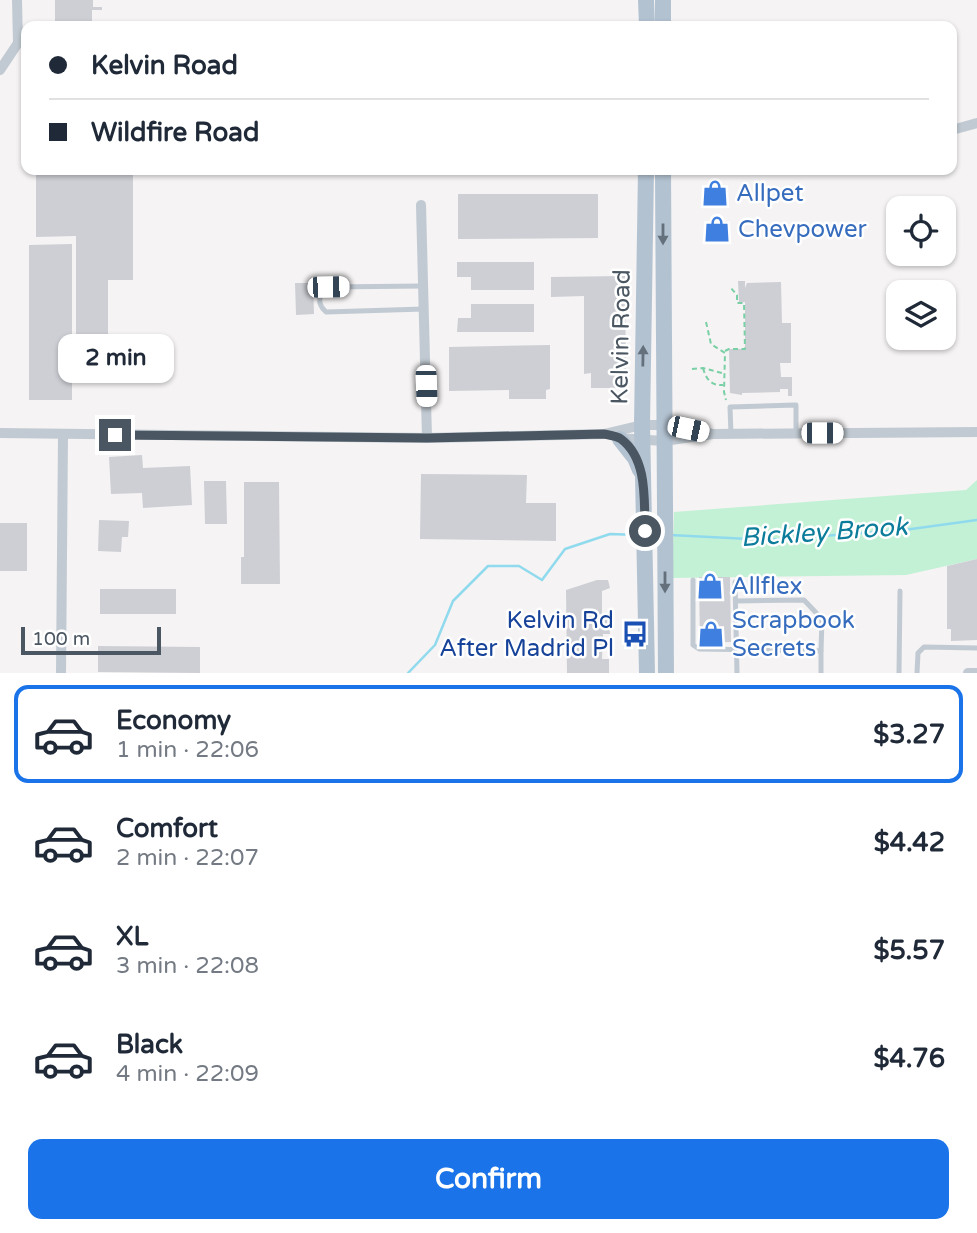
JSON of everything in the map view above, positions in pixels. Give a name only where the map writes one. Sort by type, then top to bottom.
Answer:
[{"type":"main road","points":[[646,0],[647,21]]},
{"type":"main road","name":"Kelvin Road","points":[[646,175],[642,432],[647,673]]},
{"type":"main road","name":"Kelvin Road","points":[[663,175],[666,673]]},
{"type":"main road","points":[[612,436],[635,458],[643,479]]},
{"type":"street","points":[[0,70],[18,43],[18,0]]},
{"type":"street","points":[[957,129],[977,123]]},
{"type":"street","points":[[421,205],[427,438]]},
{"type":"street","points":[[612,436],[642,432]]},
{"type":"street","points":[[0,433],[427,438],[612,436],[642,432],[977,432]]},
{"type":"street","points":[[61,673],[63,435]]},
{"type":"street","points":[[968,673],[977,673]]},
{"type":"lane","points":[[423,286],[328,287],[321,292],[319,300],[321,308],[326,312],[424,309]]},
{"type":"lane","points":[[731,434],[730,407],[796,405],[796,433]]},
{"type":"lane","points":[[693,580],[693,645],[699,649],[821,651]]},
{"type":"lane","points":[[735,582],[737,673]]},
{"type":"lane","points":[[899,673],[900,591]]},
{"type":"lane","points":[[736,601],[804,600],[822,618],[821,673]]},
{"type":"lane","points":[[917,673],[918,653],[924,647],[977,648]]},
{"type":"path","points":[[706,322],[711,344],[716,349],[724,351],[745,348],[744,303],[737,303],[737,295],[732,288]]},
{"type":"path","points":[[705,345],[711,344]]},
{"type":"path","points":[[724,351],[724,384],[726,402],[730,407]]},
{"type":"path","points":[[692,369],[703,368],[724,373]]},
{"type":"path","points":[[703,368],[713,384],[724,384]]},
{"type":"green space","points":[[977,480],[977,559],[906,575],[672,578],[674,512],[966,490]]},
{"type":"building","points":[[55,0],[93,0],[93,7],[102,7],[102,10],[92,10],[92,21],[55,21]]},
{"type":"building","points":[[36,175],[133,175],[133,280],[108,280],[108,339],[76,339],[76,236],[36,237]]},
{"type":"building","points":[[458,194],[598,194],[598,238],[458,239]]},
{"type":"building","points":[[72,244],[72,400],[29,400],[29,245]]},
{"type":"building","points":[[457,262],[534,262],[534,290],[471,290],[471,277],[457,277]]},
{"type":"building","points":[[625,276],[626,388],[591,388],[591,373],[584,374],[584,296],[551,297],[551,277]]},
{"type":"building","points":[[738,281],[745,281],[745,288],[747,283],[781,282],[782,323],[791,323],[791,363],[780,363],[781,377],[792,377],[792,396],[788,396],[788,389],[742,395],[730,393],[729,349],[745,349],[745,302],[739,303]]},
{"type":"building","points":[[295,283],[313,283],[314,314],[296,315]]},
{"type":"building","points":[[471,304],[534,304],[534,332],[457,332],[458,318],[471,318]]},
{"type":"building","points":[[550,345],[550,389],[546,390],[546,399],[509,399],[509,390],[449,391],[449,347]]},
{"type":"building","points":[[142,455],[143,468],[190,466],[192,505],[143,508],[142,493],[111,494],[109,457]]},
{"type":"building","points":[[421,474],[527,475],[526,503],[556,503],[556,541],[420,539]]},
{"type":"building","points":[[204,481],[226,481],[227,524],[205,524]]},
{"type":"building","points":[[244,482],[279,482],[280,584],[241,584],[241,557],[244,557]]},
{"type":"building","points":[[99,520],[129,521],[128,537],[122,537],[121,552],[98,551]]},
{"type":"building","points":[[0,523],[27,523],[27,571],[0,571]]},
{"type":"building","points":[[977,559],[977,640],[951,641],[951,629],[947,629],[947,566]]},
{"type":"building","points":[[699,577],[730,577],[731,642],[700,643]]},
{"type":"building","points":[[597,580],[608,580],[610,588],[602,591],[602,614],[608,614],[610,634],[603,634],[602,659],[609,659],[609,673],[567,673],[566,590]]},
{"type":"building","points":[[100,589],[176,589],[176,614],[100,614]]},
{"type":"building","points":[[98,646],[200,647],[200,673],[98,672]]},
{"type":"waterway","name":"Bickley Brook","points":[[670,535],[768,540],[904,530],[977,520]]},
{"type":"waterway","name":"Bickley Brook","points":[[408,673],[435,645],[453,601],[488,566],[519,566],[542,580],[565,549],[610,534],[638,535]]},
{"type":"place","name":"Allpet","points":[[715,193]]},
{"type":"place","name":"Chevpower","points":[[717,229]]},
{"type":"place","name":"Allflex","points":[[710,586]]},
{"type":"place","name":"Kelvin Rd After Madrid Pl","points":[[635,634]]},
{"type":"place","name":"Scrapbook Secrets","points":[[711,634]]},
{"type":"route","points":[[115,435],[427,438],[604,434],[620,439],[635,458],[643,479],[645,531]]}]
